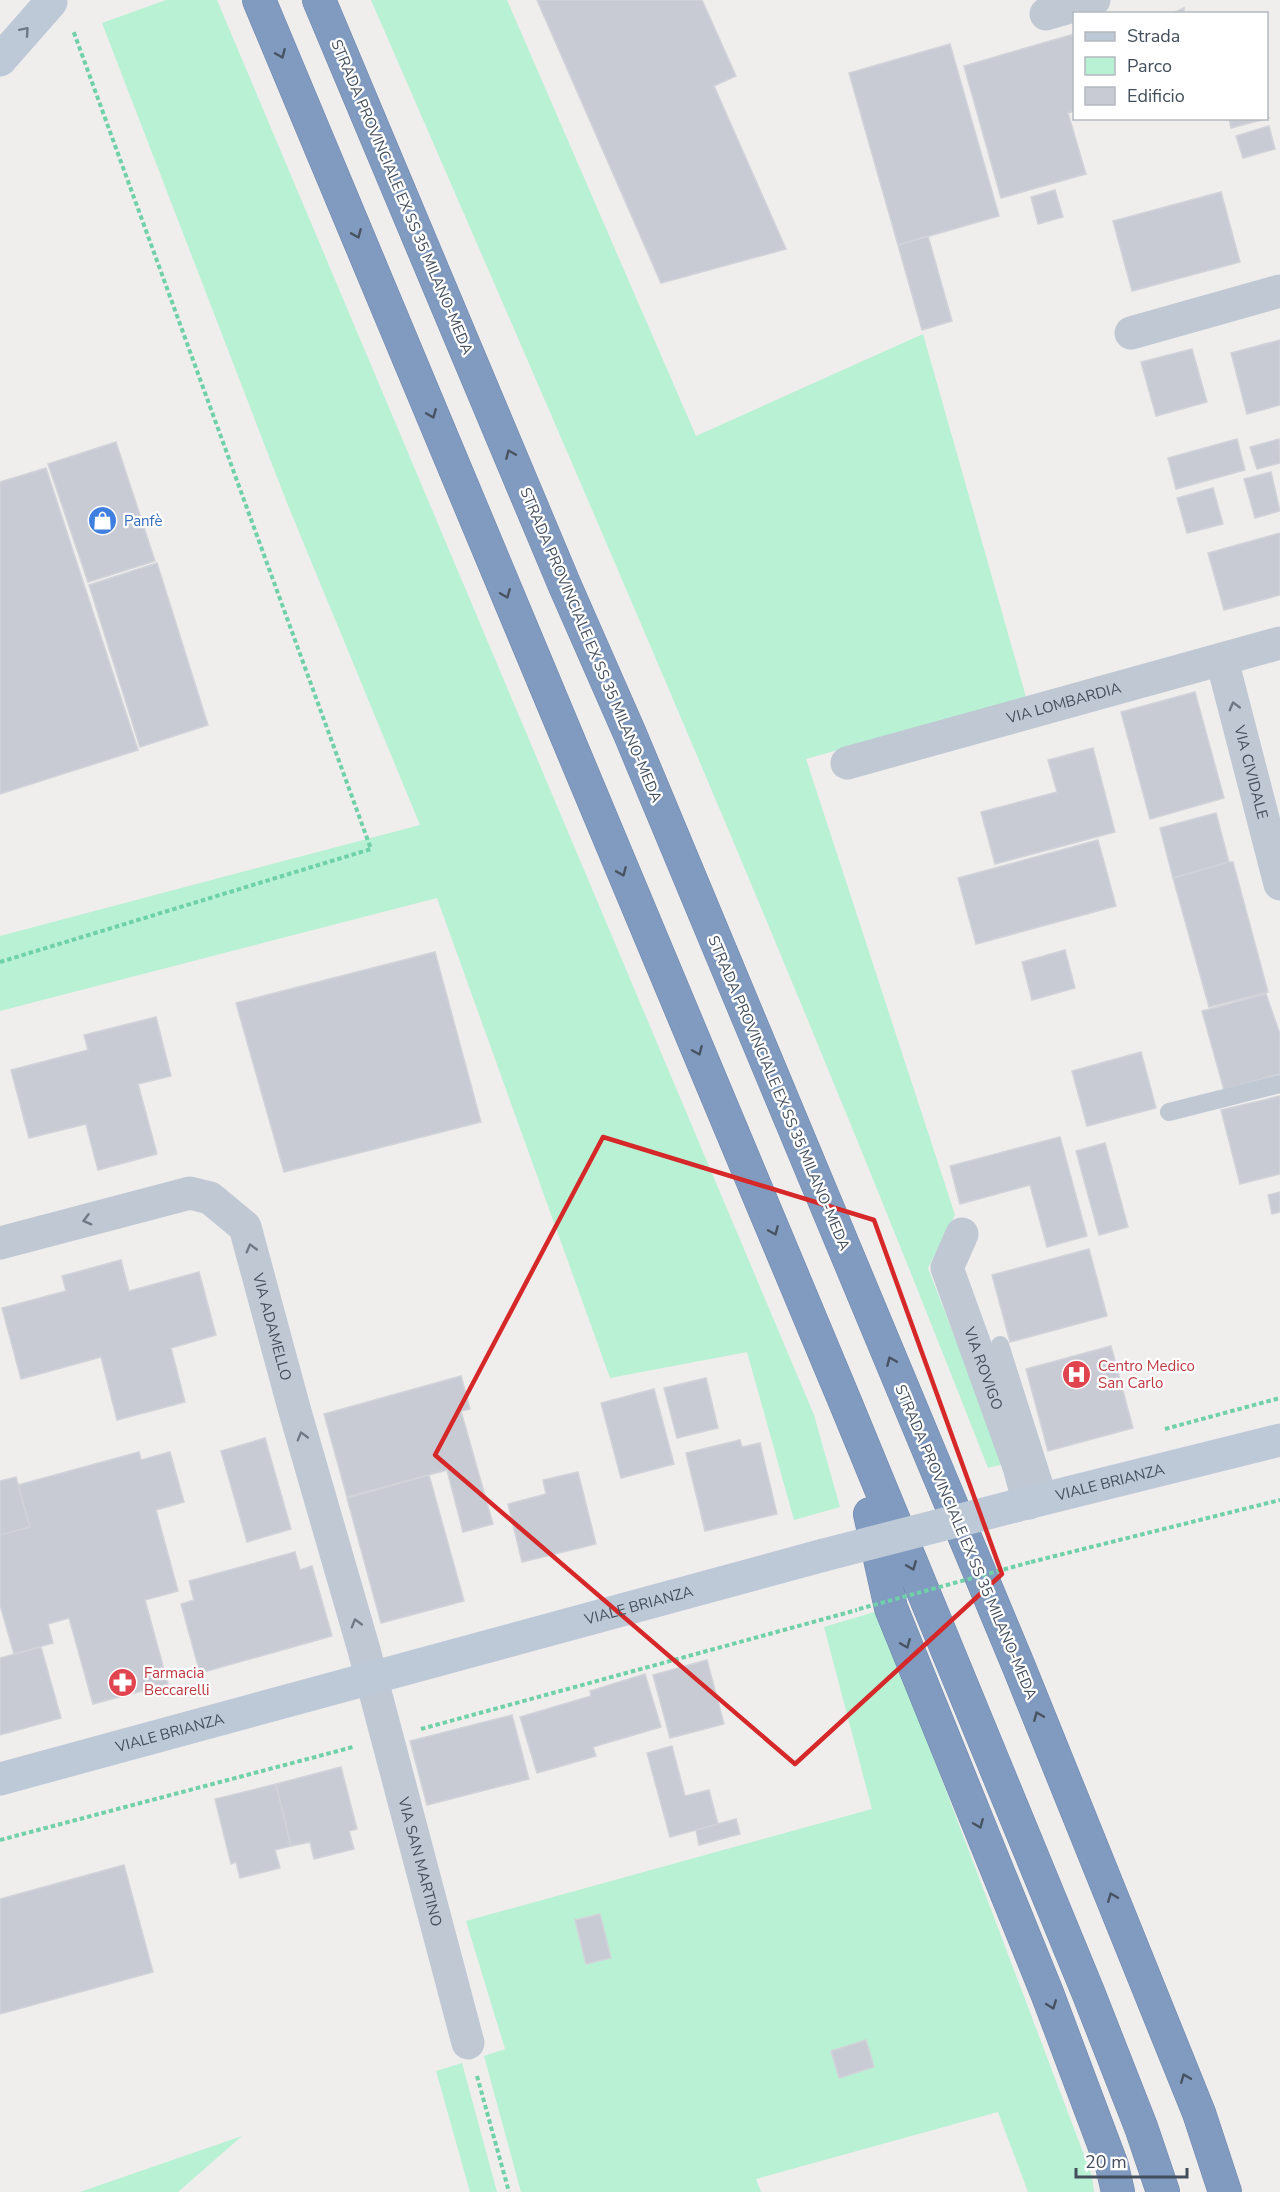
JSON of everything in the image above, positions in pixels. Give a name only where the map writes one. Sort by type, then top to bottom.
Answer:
[{"type":"highway","points":[[259,0],[846,1404],[1088,1992],[1141,2127],[1163,2192]]},
{"type":"highway","name":"STRADA PROVINCIALE EX SS 35 MILANO-MEDA","points":[[319,0],[560,575],[630,734],[1019,1667],[1199,2113],[1225,2192]]},
{"type":"highway","points":[[846,1404],[891,1608],[1047,1993],[1112,2166],[1118,2192]]},
{"type":"highway","points":[[1199,2113],[1247,2192]]},
{"type":"street","points":[[1046,14],[1094,0]]},
{"type":"street","points":[[0,60],[53,6]]},
{"type":"street","points":[[1131,333],[1280,291]]},
{"type":"street","name":"VIA LOMBARDIA","points":[[846,763],[1280,644]]},
{"type":"street","name":"VIA CIVIDALE","points":[[1222,660],[1280,884]]},
{"type":"street","name":"VIA ADAMELLO","points":[[0,1244],[190,1193],[210,1197],[245,1227],[372,1680]]},
{"type":"street","name":"VIA ROVIGO","points":[[962,1234],[947,1268],[1031,1502]]},
{"type":"street","name":"VIALE BRIANZA","points":[[0,1779],[372,1680],[824,1555],[1280,1440]]},
{"type":"street","name":"VIA SAN MARTINO","points":[[372,1680],[468,2043]]},
{"type":"lane","points":[[1169,1112],[1280,1084]]},
{"type":"lane","points":[[1000,1345],[1031,1502]]},
{"type":"path","points":[[0,962],[371,849],[53,6]]},
{"type":"path","points":[[0,1840],[386,1738],[1031,1562],[1280,1500]]},
{"type":"path","points":[[468,2043],[509,2192]]},
{"type":"highlighted area","points":[[603,1137],[874,1220],[1002,1574],[795,1764],[435,1455]]},
{"type":"green space","points":[[166,0],[217,0],[814,1415],[840,1507],[794,1520],[747,1352],[610,1378],[437,898],[0,1011],[0,936],[420,825],[287,503],[102,23]]},
{"type":"green space","points":[[371,0],[507,0],[696,436],[923,334],[1026,697],[806,759],[955,1215],[928,1268],[1004,1464],[988,1468],[764,914]]},
{"type":"green space","points":[[878,1611],[1092,2176],[1094,2192],[1028,2192],[998,2112],[756,2179],[761,2192],[521,2192],[484,2056],[505,2049],[466,1921],[872,1809],[824,1627]]},
{"type":"green space","points":[[462,2063],[497,2192],[470,2192],[436,2071]]},
{"type":"green space","points":[[242,2136],[178,2192],[80,2192]]},
{"type":"building","points":[[537,0],[702,0],[736,76],[714,86],[786,249],[661,283]]},
{"type":"building","points":[[1073,34],[1073,111],[1068,113],[1086,174],[1001,198],[964,66]]},
{"type":"building","points":[[950,44],[999,216],[898,245],[849,73]]},
{"type":"building","points":[[1229,120],[1261,120],[1231,128]]},
{"type":"building","points":[[1269,126],[1275,149],[1243,158],[1236,136]]},
{"type":"building","points":[[1055,190],[1063,217],[1038,224],[1031,197]]},
{"type":"building","points":[[1221,192],[1240,262],[1132,291],[1113,221]]},
{"type":"building","points":[[928,236],[952,321],[922,330],[898,245]]},
{"type":"building","points":[[1280,340],[1280,405],[1247,414],[1231,353]]},
{"type":"building","points":[[1192,349],[1207,402],[1156,416],[1141,362]]},
{"type":"building","points":[[1237,439],[1245,470],[1176,489],[1168,458]]},
{"type":"building","points":[[1279,439],[1280,463],[1257,469],[1250,447]]},
{"type":"building","points":[[116,442],[155,561],[88,582],[48,464]]},
{"type":"building","points":[[46,468],[138,750],[0,794],[0,482]]},
{"type":"building","points":[[1271,472],[1280,511],[1255,518],[1244,479]]},
{"type":"building","points":[[1213,488],[1223,524],[1187,533],[1177,498]]},
{"type":"building","points":[[1280,533],[1280,595],[1224,610],[1208,553]]},
{"type":"building","points":[[157,563],[208,725],[140,747],[89,585]]},
{"type":"building","points":[[1195,692],[1224,798],[1150,819],[1121,712]]},
{"type":"building","points":[[1093,748],[1115,832],[995,864],[981,812],[1057,792],[1048,760]]},
{"type":"building","points":[[1216,813],[1229,862],[1173,878],[1160,828]]},
{"type":"building","points":[[1098,840],[1116,906],[976,944],[958,878]]},
{"type":"building","points":[[1233,862],[1268,992],[1209,1007],[1173,878]]},
{"type":"building","points":[[1065,950],[1075,988],[1032,1000],[1022,962]]},
{"type":"building","points":[[435,952],[481,1122],[284,1172],[236,1003]]},
{"type":"building","points":[[1266,994],[1280,1034],[1280,1074],[1224,1090],[1202,1011]]},
{"type":"building","points":[[156,1017],[171,1076],[138,1084],[157,1154],[98,1170],[86,1124],[29,1138],[11,1070],[88,1050],[84,1035]]},
{"type":"building","points":[[1141,1052],[1156,1108],[1087,1126],[1072,1071]]},
{"type":"building","points":[[1280,1096],[1280,1174],[1240,1184],[1221,1110]]},
{"type":"building","points":[[1060,1137],[1087,1236],[1047,1247],[1030,1185],[960,1204],[950,1166]]},
{"type":"building","points":[[1105,1143],[1128,1227],[1099,1235],[1076,1151]]},
{"type":"building","points":[[1280,1192],[1280,1212],[1272,1214],[1268,1195]]},
{"type":"building","points":[[1089,1249],[1107,1316],[1010,1342],[992,1275]]},
{"type":"building","points":[[121,1260],[129,1291],[199,1272],[216,1335],[171,1348],[185,1402],[117,1420],[101,1357],[21,1379],[2,1308],[66,1291],[62,1276]]},
{"type":"building","points":[[1111,1346],[1133,1428],[1048,1451],[1026,1369]]},
{"type":"building","points":[[461,1376],[470,1409],[461,1411],[493,1524],[463,1532],[447,1470],[347,1497],[324,1414]]},
{"type":"building","points":[[706,1378],[718,1428],[677,1438],[664,1388]]},
{"type":"building","points":[[654,1389],[674,1464],[621,1478],[601,1403]]},
{"type":"building","points":[[265,1438],[291,1529],[247,1542],[221,1451]]},
{"type":"building","points":[[740,1440],[742,1447],[760,1443],[777,1514],[705,1531],[686,1453]]},
{"type":"building","points":[[139,1452],[141,1460],[170,1452],[184,1502],[156,1510],[178,1591],[145,1600],[168,1684],[93,1704],[69,1618],[48,1624],[53,1643],[14,1654],[0,1605],[0,1535],[30,1527],[18,1485]]},
{"type":"building","points":[[578,1472],[596,1544],[522,1562],[508,1504],[546,1494],[543,1480]]},
{"type":"building","points":[[429,1475],[464,1601],[381,1623],[347,1498]]},
{"type":"building","points":[[16,1477],[30,1527],[0,1535],[0,1481]]},
{"type":"building","points":[[295,1552],[300,1570],[312,1566],[332,1636],[200,1673],[181,1604],[194,1600],[189,1581]]},
{"type":"building","points":[[41,1647],[61,1718],[0,1735],[0,1658]]},
{"type":"building","points":[[707,1660],[724,1724],[670,1738],[653,1675]]},
{"type":"building","points":[[645,1674],[661,1727],[593,1747],[596,1756],[537,1773],[520,1717],[591,1696],[590,1691]]},
{"type":"building","points":[[512,1715],[529,1779],[427,1805],[410,1741]]},
{"type":"building","points":[[672,1746],[685,1796],[709,1790],[718,1824],[670,1837],[647,1753]]},
{"type":"building","points":[[341,1767],[357,1829],[349,1831],[354,1849],[314,1859],[310,1842],[291,1846],[276,1784]]},
{"type":"building","points":[[276,1784],[291,1846],[275,1850],[280,1868],[240,1878],[236,1862],[231,1864],[215,1799]]},
{"type":"building","points":[[736,1819],[740,1834],[699,1845],[696,1830]]},
{"type":"building","points":[[124,1865],[153,1972],[0,2014],[0,1899]]},
{"type":"building","points":[[600,1914],[611,1958],[586,1964],[575,1920]]},
{"type":"building","points":[[866,2040],[874,2067],[839,2078],[831,2051]]},
{"type":"place","name":"Panfè","points":[[103,521]]},
{"type":"place","name":"Centro Medico San Carlo","points":[[1077,1375]]},
{"type":"place","name":"Farmacia Beccarelli","points":[[123,1682]]}]
